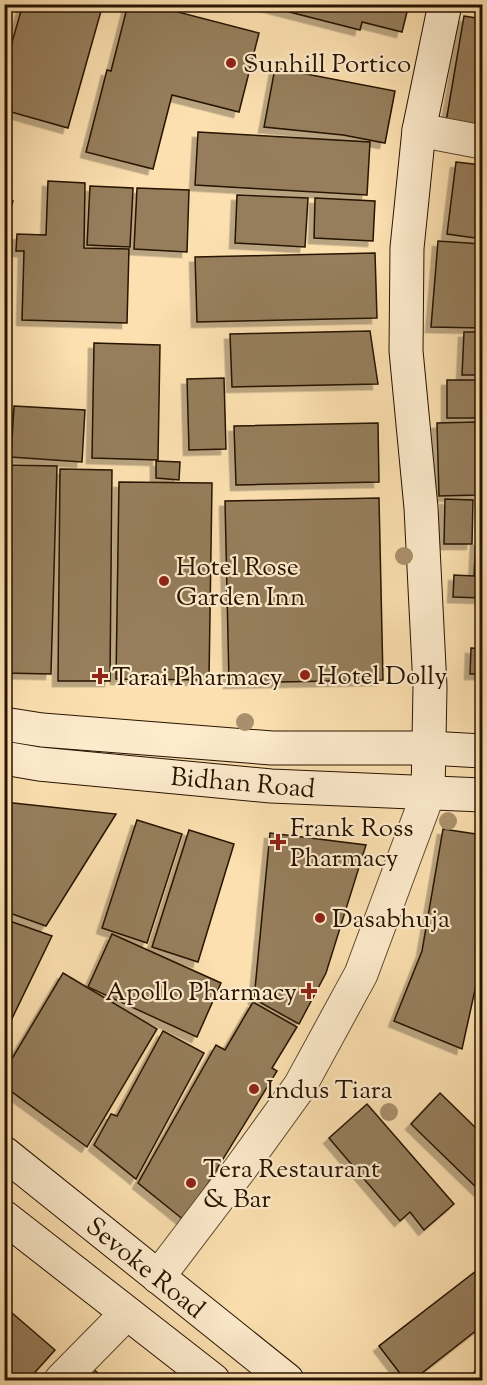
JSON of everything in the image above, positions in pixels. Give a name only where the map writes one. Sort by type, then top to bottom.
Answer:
[{"type":"main road","points":[[158,1277],[300,1086],[361,974],[428,794],[430,687],[421,508],[406,351],[407,248],[419,130],[445,4]]},
{"type":"main road","points":[[419,130],[483,142]]},
{"type":"main road","name":"Bidhan Road","points":[[4,724],[42,730],[272,748],[429,748],[483,751]]},
{"type":"main road","name":"Bidhan Road","points":[[4,758],[39,764],[271,786],[483,795]]},
{"type":"main road","name":"Sevoke Road","points":[[4,1153],[287,1380]]},
{"type":"main road","name":"Sevoke Road","points":[[4,1217],[213,1380]]},
{"type":"main road","points":[[91,1285],[119,1246]]},
{"type":"main road","points":[[156,1336],[186,1300]]},
{"type":"main road","points":[[61,1380],[126,1314]]},
{"type":"building","points":[[23,4],[103,4],[68,128],[4,110],[4,70]]},
{"type":"building","points":[[128,4],[176,4],[174,11],[259,33],[239,112],[172,95],[153,169],[86,152],[107,70],[111,71]]},
{"type":"building","points":[[258,4],[409,4],[402,32],[362,22],[360,30]]},
{"type":"building","points":[[464,16],[482,19],[482,128],[446,122]]},
{"type":"building","points":[[275,68],[395,91],[385,143],[343,135],[264,127]]},
{"type":"building","points":[[198,132],[370,142],[367,195],[195,185]]},
{"type":"building","points":[[456,162],[482,165],[482,239],[447,234]]},
{"type":"building","points":[[48,181],[85,183],[84,248],[129,249],[127,323],[22,320],[24,251],[16,251],[17,234],[46,235]]},
{"type":"building","points":[[90,186],[133,188],[130,247],[87,245]]},
{"type":"building","points":[[137,188],[189,190],[187,252],[134,249]]},
{"type":"building","points":[[237,195],[308,198],[305,247],[235,243]]},
{"type":"building","points":[[315,198],[375,201],[373,241],[314,238]]},
{"type":"building","points":[[4,199],[13,201],[4,229]]},
{"type":"building","points":[[438,241],[482,244],[482,328],[431,327]]},
{"type":"building","points":[[375,253],[377,318],[197,322],[195,257]]},
{"type":"building","points":[[370,331],[378,384],[232,387],[230,334]]},
{"type":"building","points":[[464,332],[482,332],[482,375],[462,375]]},
{"type":"building","points":[[94,343],[160,345],[158,460],[92,458]]},
{"type":"building","points":[[224,378],[226,449],[189,450],[187,379]]},
{"type":"building","points":[[447,380],[482,380],[482,484],[481,418],[447,418]]},
{"type":"building","points":[[14,406],[85,410],[82,462],[11,457]]},
{"type":"building","points":[[477,422],[479,495],[439,496],[437,423]]},
{"type":"building","points":[[378,423],[379,482],[236,485],[234,426]]},
{"type":"building","points":[[156,461],[180,462],[179,480],[156,478]]},
{"type":"building","points":[[4,465],[57,466],[51,674],[4,673]]},
{"type":"building","points":[[60,469],[112,470],[110,681],[58,681]]},
{"type":"building","name":"Hotel Rose Garden Inn","points":[[119,482],[212,483],[209,680],[116,679]]},
{"type":"building","points":[[379,498],[383,680],[229,683],[225,501]]},
{"type":"building","points":[[445,499],[473,500],[472,544],[444,544]]},
{"type":"building","points":[[476,540],[482,540],[482,598],[453,597],[454,575],[474,576]]},
{"type":"building","points":[[471,648],[482,649],[482,674],[470,674]]},
{"type":"building","points":[[4,802],[116,814],[46,926],[4,911]]},
{"type":"building","points":[[137,820],[182,834],[147,943],[102,928]]},
{"type":"building","points":[[443,829],[482,835],[482,958],[462,1049],[394,1021],[422,951]]},
{"type":"building","points":[[189,830],[234,844],[198,962],[152,947]]},
{"type":"building","points":[[270,833],[366,845],[326,973],[299,1024],[254,999]]},
{"type":"building","points":[[4,919],[52,936],[4,1035]]},
{"type":"building","points":[[112,934],[221,983],[197,1037],[88,987]]},
{"type":"building","points":[[63,973],[157,1029],[87,1147],[4,1086],[4,1072]]},
{"type":"building","points":[[253,1002],[297,1027],[272,1068],[277,1071],[185,1221],[138,1183],[216,1045],[225,1050]]},
{"type":"building","points":[[163,1031],[204,1053],[136,1179],[94,1145],[111,1114],[117,1116]]},
{"type":"building","points":[[440,1093],[482,1134],[482,1193],[411,1124]]},
{"type":"building","points":[[367,1104],[454,1204],[424,1230],[410,1212],[400,1221],[329,1138]]},
{"type":"building","points":[[476,1271],[482,1279],[482,1326],[413,1380],[405,1380],[379,1346]]},
{"type":"building","points":[[4,1306],[55,1350],[28,1380],[4,1380]]},
{"type":"building","points":[[84,1361],[106,1380],[67,1380]]},
{"type":"building","points":[[482,1365],[482,1380],[466,1380]]},
{"type":"place","name":"Sunhill Portico","points":[[231,63]]},
{"type":"place","name":"Hotel Rose Garden Inn","points":[[164,581]]},
{"type":"place","name":"Hotel Dolly","points":[[305,675]]},
{"type":"place","name":"Tarai Pharmacy","points":[[100,676]]},
{"type":"place","name":"Frank Ross Pharmacy","points":[[278,842]]},
{"type":"place","name":"Dasabhuja","points":[[320,918]]},
{"type":"place","name":"Apollo Pharmacy","points":[[309,991]]},
{"type":"place","name":"Indus Tiara","points":[[254,1089]]},
{"type":"place","name":"Tera Restaurant & Bar","points":[[191,1183]]}]
